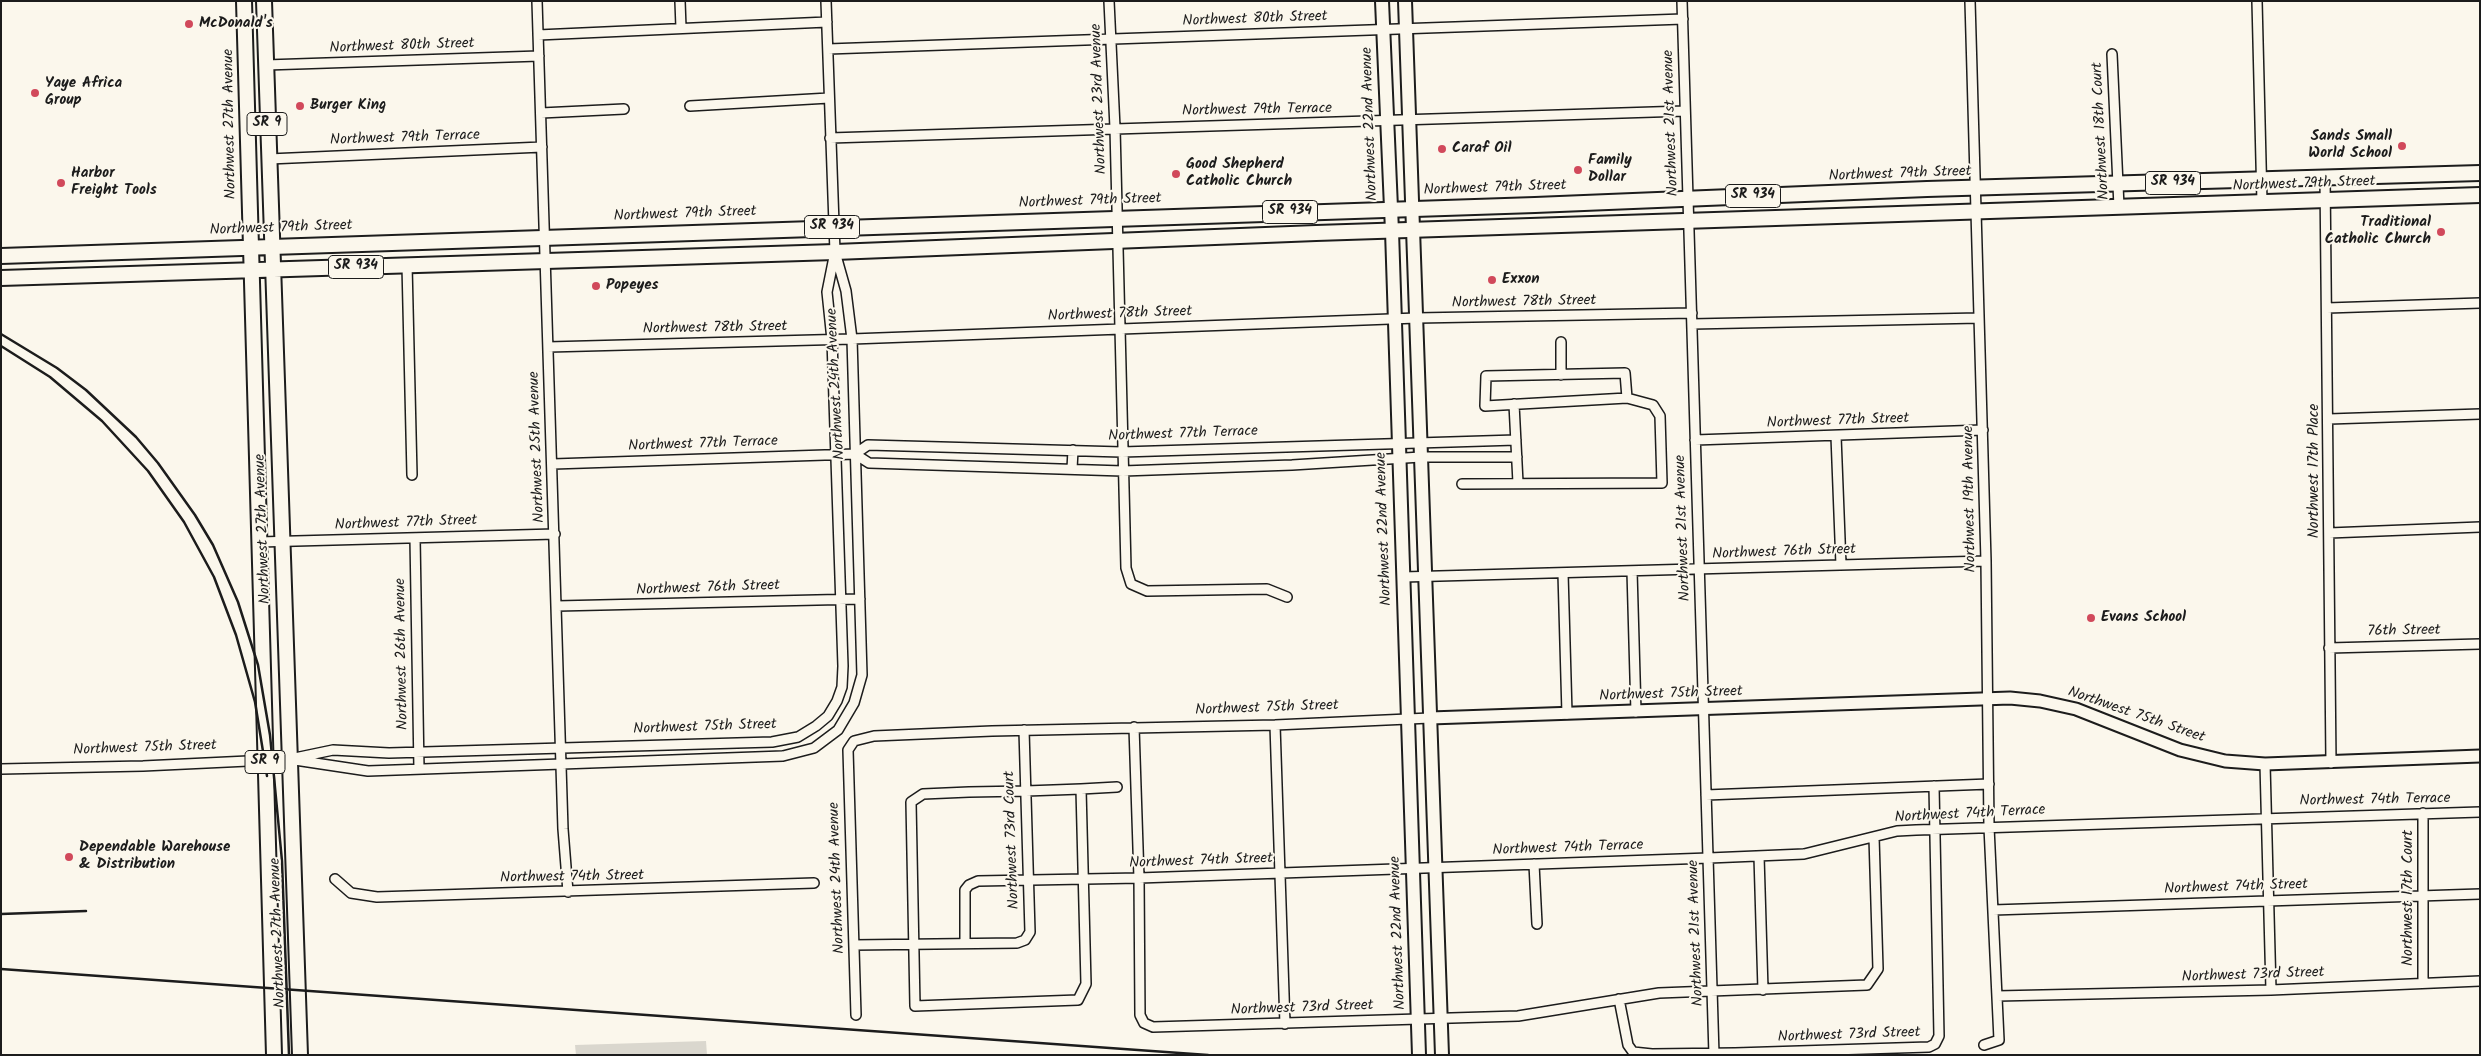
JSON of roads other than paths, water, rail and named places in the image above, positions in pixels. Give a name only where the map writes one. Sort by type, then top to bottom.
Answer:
[{"type":"main road","name":"Northwest 27th Avenue","points":[[244,1],[250,270],[274,1055]]},
{"type":"main road","points":[[249,1],[255,55],[266,65]]},
{"type":"main road","name":"Northwest 27th Avenue","points":[[264,1],[282,585],[300,1055]]},
{"type":"main road","name":"Northwest 22nd Avenue","points":[[1382,1],[1392,231],[1419,1055]]},
{"type":"main road","points":[[1405,1],[1442,1055]]},
{"type":"main road","name":"Northwest 79th Street","points":[[1,256],[834,226],[1536,205],[1847,192],[2480,173]]},
{"type":"main road","points":[[1847,192],[1848,216]]},
{"type":"main road","name":"Northwest 79th Street","points":[[1,278],[835,252],[1538,225],[2480,195]]},
{"type":"main road","points":[[1536,205],[1538,225]]},
{"type":"main road","points":[[1204,237],[1248,228],[1260,221],[1266,213]]},
{"type":"main road","points":[[976,222],[978,246]]},
{"type":"main road","points":[[690,232],[691,256]]},
{"type":"main road","points":[[255,396],[276,395]]},
{"type":"main road","points":[[260,586],[282,585]]},
{"type":"street","name":"Northwest 25th Avenue","points":[[537,1],[546,236],[563,829],[568,892]]},
{"type":"street","points":[[680,1],[681,28]]},
{"type":"street","name":"Northwest 24th Avenue","points":[[814,748],[838,730],[854,703],[862,676],[852,339],[846,292],[835,252],[826,1]]},
{"type":"street","name":"Northwest 23rd Avenue","points":[[1109,1],[1115,128],[1126,568],[1131,584],[1147,591],[1267,589],[1287,597]]},
{"type":"street","name":"Northwest 21st Avenue","points":[[1682,1],[1714,1054]]},
{"type":"street","name":"Northwest 19th Avenue","points":[[1970,1],[1983,430],[1989,827],[1997,996]]},
{"type":"street","points":[[2257,1],[2262,202]]},
{"type":"street","name":"Northwest 80th Street","points":[[828,49],[1683,19]]},
{"type":"street","points":[[538,35],[827,22]]},
{"type":"street","name":"Northwest 18th Court","points":[[2112,54],[2119,207]]},
{"type":"street","name":"Northwest 80th Street","points":[[266,65],[539,56]]},
{"type":"street","points":[[690,106],[829,98]]},
{"type":"street","points":[[540,113],[624,109]]},
{"type":"street","name":"Northwest 79th Terrace","points":[[830,138],[1685,111]]},
{"type":"street","name":"Northwest 79th Terrace","points":[[269,159],[542,147]]},
{"type":"street","name":"Northwest 17th Place","points":[[2324,178],[2329,419],[2331,763]]},
{"type":"street","name":"Northwest 75th Street","points":[[1,769],[143,766],[290,759],[333,750],[389,753],[717,744],[788,740],[798,737],[816,726],[828,716],[842,687],[837,455],[832,340],[827,292],[835,252]]},
{"type":"street","points":[[407,265],[412,475]]},
{"type":"street","points":[[2327,308],[2480,302]]},
{"type":"street","name":"Northwest 78th Street","points":[[548,347],[832,340],[1417,318],[1544,315],[1560,317],[1692,313]]},
{"type":"street","points":[[1692,324],[1979,318]]},
{"type":"street","points":[[1560,342],[1561,375]]},
{"type":"street","points":[[1462,484],[1662,483],[1660,416],[1653,405],[1627,398],[1485,406],[1486,376],[1626,373],[1627,398]]},
{"type":"street","points":[[1514,404],[1518,484]]},
{"type":"street","points":[[2329,419],[2480,414]]},
{"type":"street","name":"Northwest 77th Street","points":[[1695,440],[1983,430]]},
{"type":"street","points":[[1836,436],[1841,565]]},
{"type":"street","name":"Northwest 77th Terrace","points":[[553,464],[855,454],[868,445],[1122,452],[1516,440]]},
{"type":"street","points":[[985,466],[986,448]]},
{"type":"street","points":[[1072,469],[1073,450]]},
{"type":"street","name":"Northwest 77th Terrace","points":[[855,454],[869,463],[1123,471],[1422,457],[1517,457]]},
{"type":"street","points":[[2329,533],[2480,527]]},
{"type":"street","name":"Northwest 77th Street","points":[[259,542],[554,534]]},
{"type":"street","name":"Northwest 26th Avenue","points":[[415,538],[419,769]]},
{"type":"street","name":"Northwest 76th Street","points":[[1403,576],[1986,561]]},
{"type":"street","points":[[1632,571],[1636,712]]},
{"type":"street","points":[[1563,573],[1567,714]]},
{"type":"street","name":"Northwest 76th Street","points":[[557,606],[860,599]]},
{"type":"street","name":"76th Street","points":[[2329,648],[2480,644]]},
{"type":"street","name":"Northwest 75th Street","points":[[854,741],[874,736],[1024,730],[1275,725],[1988,698],[2040,701],[2076,709],[2180,750],[2225,761],[2265,764],[2331,763],[2480,756]]},
{"type":"street","points":[[1275,725],[1285,1024]]},
{"type":"street","points":[[1134,727],[1139,878]]},
{"type":"street","name":"Northwest 73rd Court","points":[[965,943],[1017,943],[1024,940],[1030,932],[1024,730]]},
{"type":"street","name":"Northwest 24th Avenue","points":[[854,741],[848,750],[856,1015]]},
{"type":"street","points":[[717,744],[718,759]]},
{"type":"street","points":[[643,746],[644,761]]},
{"type":"street","name":"Northwest 75th Street","points":[[290,759],[323,766],[368,771],[782,756],[814,748]]},
{"type":"street","points":[[487,750],[488,767]]},
{"type":"street","points":[[2265,764],[2268,817],[2271,990]]},
{"type":"street","name":"Northwest 74th Terrace","points":[[1706,795],[1989,784]]},
{"type":"street","points":[[1934,786],[1935,829]]},
{"type":"street","points":[[1081,789],[1086,984],[1078,1000],[915,1006],[911,802],[923,794],[1117,787]]},
{"type":"street","name":"Northwest 74th Terrace","points":[[1435,868],[1804,854],[1896,831],[2268,817],[2480,812]]},
{"type":"street","name":"Northwest 17th Court","points":[[2423,813],[2423,983]]},
{"type":"street","name":"Northwest 73rd Street","points":[[1619,999],[1628,1045],[1633,1052],[1652,1054],[1714,1054],[1929,1047],[1938,1042],[1935,829]]},
{"type":"street","name":"Northwest 73rd Street","points":[[1139,878],[1140,1015],[1144,1023],[1153,1027],[1518,1016],[1659,993],[1856,987],[1867,985],[1878,969],[1874,837]]},
{"type":"street","points":[[1759,856],[1762,990]]},
{"type":"street","points":[[1534,864],[1537,924]]},
{"type":"street","name":"Northwest 74th Street","points":[[965,943],[965,895],[969,885],[978,881],[1139,878],[1435,868]]},
{"type":"street","name":"Northwest 74th Street","points":[[336,879],[351,893],[366,896],[568,892],[814,883]]},
{"type":"street","name":"Northwest 74th Street","points":[[1993,910],[2423,894],[2480,894]]},
{"type":"street","points":[[854,945],[965,943]]},
{"type":"street","name":"Northwest 73rd Street","points":[[1997,996],[2271,990],[2480,981]]},
{"type":"street","points":[[1984,1045],[2000,1040],[1997,996]]},
{"type":"railway","points":[[1,334],[57,368],[86,390],[136,437],[158,463],[195,515],[213,545],[238,602],[258,665],[270,735],[282,861],[289,1055]]},
{"type":"railway","points":[[1,346],[50,377],[102,421],[148,471],[184,522],[214,577],[236,635],[255,702],[267,776]]},
{"type":"railway","points":[[1,914],[86,911]]},
{"type":"railway","points":[[1,969],[1208,1055]]},
{"type":"place","name":"McDonald's","points":[[189,24]]},
{"type":"place","name":"Yaye Africa Group","points":[[35,93]]},
{"type":"place","name":"Burger King","points":[[300,106]]},
{"type":"place","name":"Sands Small World School","points":[[2402,146]]},
{"type":"place","name":"Caraf Oil","points":[[1442,149]]},
{"type":"place","name":"Family Dollar","points":[[1578,170]]},
{"type":"place","name":"Good Shepherd Catholic Church","points":[[1176,174]]},
{"type":"place","name":"Harbor Freight Tools","points":[[61,183]]},
{"type":"place","name":"Traditional Catholic Church","points":[[2441,232]]},
{"type":"place","name":"Exxon","points":[[1492,280]]},
{"type":"place","name":"Popeyes","points":[[596,286]]},
{"type":"place","name":"Evans School","points":[[2091,618]]},
{"type":"place","name":"Dependable Warehouse & Distribution","points":[[69,857]]}]
